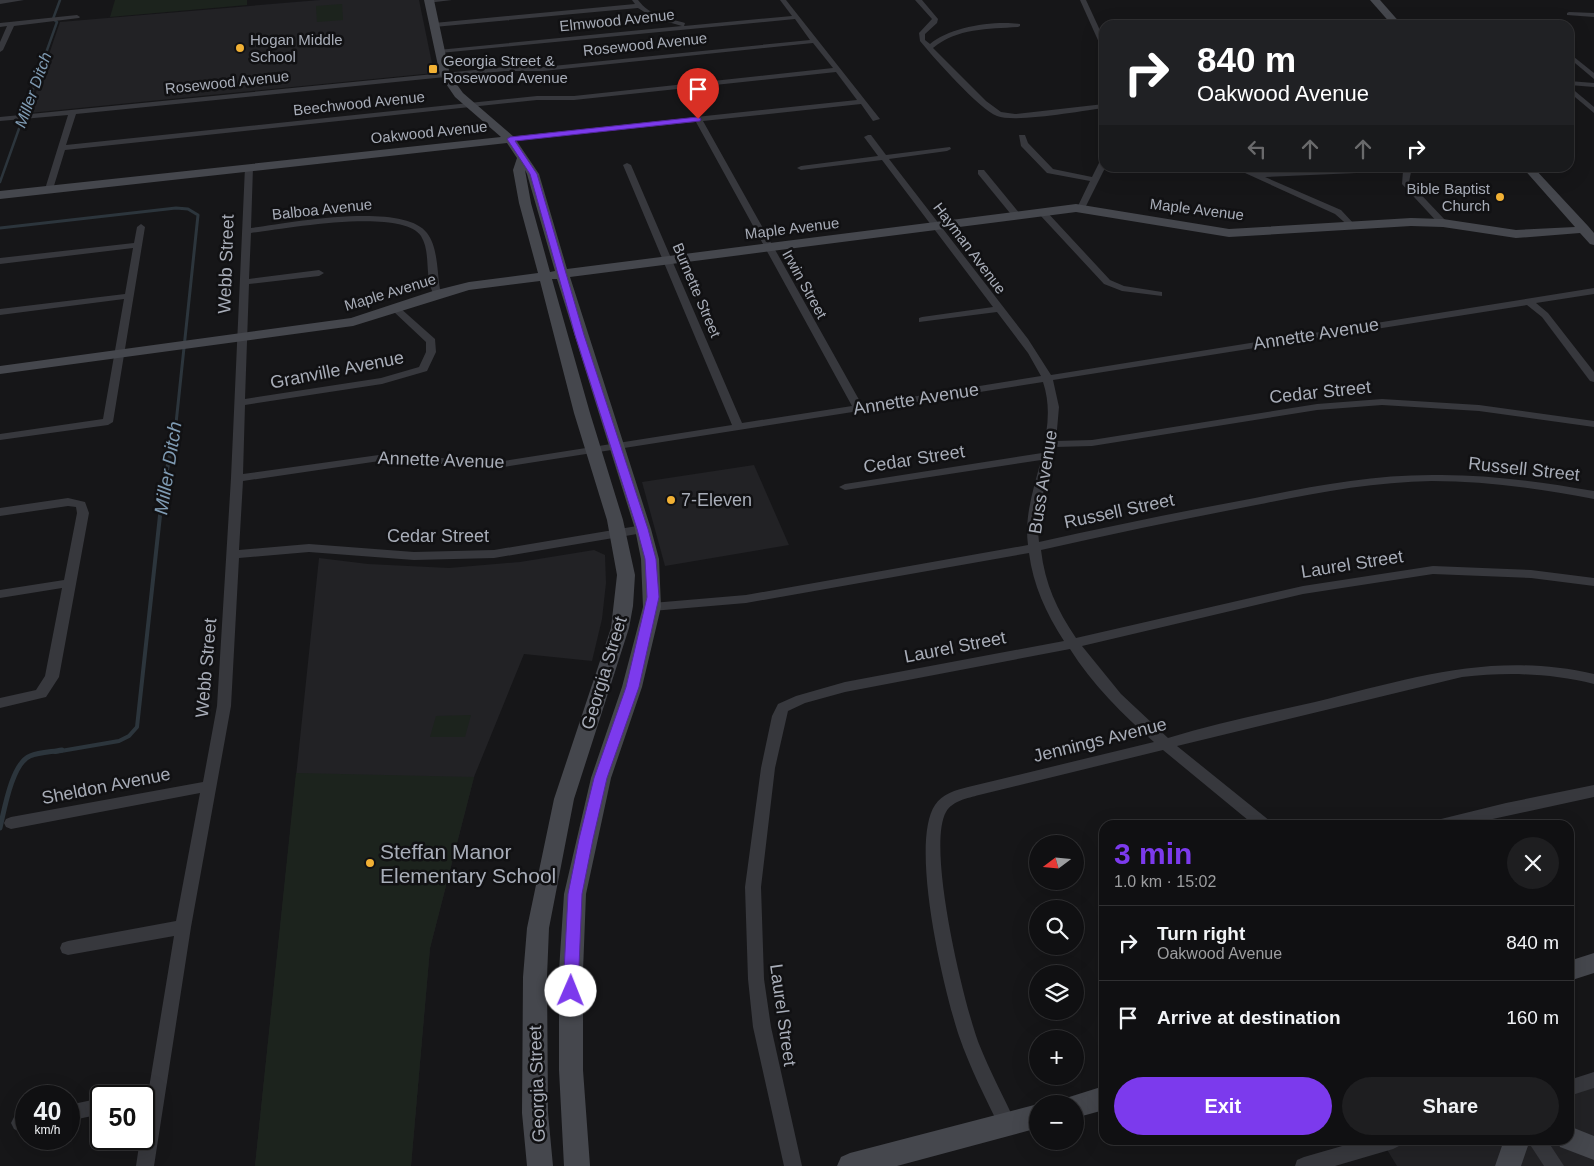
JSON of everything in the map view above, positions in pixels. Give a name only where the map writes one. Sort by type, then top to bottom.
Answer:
[{"type":"main road","points":[[1375,0],[1393,20]]},
{"type":"main road","name":"Georgia Street","points":[[429,1],[446,75],[453,88],[510,139],[533,174],[593,450],[618,534],[626,575],[620,628],[564,799],[538,928],[535,976],[535,1113],[540,1166]]},
{"type":"main road","name":"Oakwood Avenue","points":[[0,194],[510,139]]},
{"type":"main road","points":[[1533,172],[1589,229],[1594,241]]},
{"type":"main road","name":"Maple Avenue","points":[[0,370],[352,322],[469,286],[1082,208],[1229,233],[1411,222],[1443,223],[1516,234],[1568,232],[1589,229]]},
{"type":"main road","name":"Georgia Street","points":[[554,276],[616,447],[643,529],[650,559],[652,607],[632,687],[601,778],[575,894],[571,971],[571,1070],[576,1166]]},
{"type":"main road","points":[[1574,969],[1594,963]]},
{"type":"main road","points":[[1084,1104],[1099,1099]]},
{"type":"main road","points":[[850,1166],[1029,1118]]},
{"type":"main road","points":[[1574,1140],[1594,1148]]},
{"type":"main road","points":[[1508,1166],[1515,1145]]},
{"type":"street","points":[[0,2],[22,0]]},
{"type":"street","points":[[429,1],[449,0]]},
{"type":"street","points":[[783,0],[876,119]]},
{"type":"street","points":[[918,0],[935,20],[922,32],[922,40],[989,108],[1005,116],[1015,116],[1099,107]]},
{"type":"street","points":[[1083,0],[1099,36]]},
{"type":"street","points":[[434,25],[637,3],[640,9],[656,17],[696,26]]},
{"type":"street","points":[[1570,14],[1594,14]]},
{"type":"street","name":"Elmwood Avenue","points":[[440,51],[797,16]]},
{"type":"street","points":[[0,25],[76,17]]},
{"type":"street","points":[[0,50],[3,38],[11,24]]},
{"type":"street","points":[[929,48],[934,46],[941,38],[957,33],[1018,24]]},
{"type":"street","name":"Rosewood Avenue","points":[[0,118],[816,41]]},
{"type":"street","points":[[1574,59],[1594,77]]},
{"type":"street","name":"Beechwood Avenue","points":[[62,148],[537,98],[574,98],[839,70]]},
{"type":"street","points":[[1574,83],[1594,85]]},
{"type":"street","points":[[1574,93],[1594,111]]},
{"type":"street","name":"Oakwood Avenue","points":[[510,139],[862,102]]},
{"type":"street","points":[[49,189],[73,111]]},
{"type":"street","name":"Irwin Street","points":[[698,119],[859,409]]},
{"type":"street","name":"Hayman Avenue","points":[[868,137],[999,309],[1044,370],[1047,378]]},
{"type":"street","points":[[1022,137],[1024,144],[1050,171],[1095,180]]},
{"type":"street","points":[[800,168],[948,149]]},
{"type":"street","name":"Burnette Street","points":[[627,165],[739,428]]},
{"type":"street","name":"Webb Street","points":[[152,1085],[224,706],[237,478],[249,167]]},
{"type":"street","points":[[981,172],[1017,216]]},
{"type":"street","points":[[1082,208],[1099,172]]},
{"type":"street","points":[[1247,172],[1338,212],[1351,225]]},
{"type":"street","points":[[1254,175],[1313,172]]},
{"type":"street","points":[[1406,172],[1405,182],[1443,223]]},
{"type":"street","points":[[1043,212],[1107,282],[1122,288],[1160,294]]},
{"type":"street","name":"Balboa Avenue","points":[[246,231],[382,217],[403,221],[414,225],[424,234],[435,289],[438,294]]},
{"type":"street","points":[[0,437],[108,422],[141,227]]},
{"type":"street","points":[[0,261],[138,245]]},
{"type":"street","points":[[244,282],[318,273]]},
{"type":"street","name":"Annette Avenue","points":[[237,478],[393,456],[436,458],[458,464],[491,466],[1594,291]]},
{"type":"street","points":[[0,312],[129,296]]},
{"type":"street","points":[[1528,301],[1545,315],[1594,379]]},
{"type":"street","name":"Granville Avenue","points":[[240,404],[382,381],[423,369],[431,352],[431,341],[396,309]]},
{"type":"street","points":[[922,320],[999,309]]},
{"type":"street","name":"Buss Avenue","points":[[1047,378],[1052,392],[1053,409],[1048,450],[1040,479],[1032,532],[1034,562],[1045,595],[1072,644],[1113,694],[1167,744],[1259,820]]},
{"type":"street","name":"Cedar Street","points":[[845,487],[1048,450],[1317,407],[1382,402],[1479,408],[1594,424]]},
{"type":"street","name":"Russell Street","points":[[652,607],[746,599],[782,593],[1014,552],[1318,489],[1400,479],[1432,478],[1507,482],[1594,495]]},
{"type":"street","points":[[0,512],[68,502],[81,505],[83,513],[52,677],[41,694],[0,703]]},
{"type":"street","name":"Cedar Street","points":[[232,556],[309,548],[414,556],[494,554],[643,529]]},
{"type":"street","name":"Laurel Street","points":[[793,1166],[762,1027],[756,979],[753,887],[768,768],[779,716],[783,708],[808,696],[845,687],[1072,644],[1302,590],[1433,570],[1531,574],[1594,582]]},
{"type":"street","points":[[0,594],[70,583]]},
{"type":"street","name":"Jennings Avenue","points":[[1006,1124],[967,1035],[950,976],[935,881],[934,845],[939,812],[957,795],[1442,676],[1476,670],[1537,668],[1594,679]]},
{"type":"street","name":"Sheldon Avenue","points":[[11,823],[209,786]]},
{"type":"street","points":[[1461,820],[1594,791]]},
{"type":"street","points":[[68,948],[183,926]]},
{"type":"street","points":[[1574,1086],[1594,1080]]},
{"type":"street","points":[[1304,1166],[1376,1145]]},
{"type":"street","points":[[1540,1145],[1555,1166]]},
{"type":"street","name":"Webb Street","points":[[145,1166],[146,1150]]},
{"type":"shaded area","points":[[115,0],[247,0],[247,5],[110,17]]},
{"type":"shaded area","name":"Hogan Middle School","points":[[320,0],[419,0],[434,73],[29,113],[60,22]]},
{"type":"shaded area","points":[[342,4],[343,20],[317,22],[316,6]]},
{"type":"shaded area","points":[[754,465],[789,545],[665,566],[642,482]]},
{"type":"shaded area","name":"Steffan Manor Elementary School","points":[[594,550],[605,555],[606,583],[602,619],[592,661],[524,654],[474,777],[430,948],[411,1166],[255,1166],[319,558],[368,564],[449,568],[520,562]]},
{"type":"shaded area","points":[[471,715],[465,737],[430,737],[436,716]]},
{"type":"shaded area","points":[[296,773],[474,777],[430,948],[411,1166],[255,1166]]},
{"type":"shaded area","points":[[1594,1085],[1594,1166],[1397,1166],[1386,1148],[1396,1145],[1574,1145],[1574,1091]]},
{"type":"waterway","name":"Miller Ditch","points":[[0,182],[57,22],[53,19],[60,0]]},
{"type":"waterway","name":"Miller Ditch","points":[[0,228],[176,208],[188,209],[198,215],[175,433]]},
{"type":"waterway","name":"Miller Ditch","points":[[55,752],[119,741],[129,736],[137,727],[163,488],[175,432]]},
{"type":"waterway","name":"Miller Ditch","points":[[0,828],[10,788],[18,768],[24,760],[30,756],[62,750]]},
{"type":"place","name":"Hogan Middle School","points":[[240,48]]},
{"type":"place","name":"Georgia Street & Rosewood Avenue","points":[[433,69]]},
{"type":"place","name":"Bible Baptist Church","points":[[1500,197]]},
{"type":"place","name":"7-Eleven","points":[[671,500]]},
{"type":"place","name":"Steffan Manor Elementary School","points":[[370,863]]},
{"type":"route","points":[[571,991],[575,894],[586,839],[601,778],[632,687],[653,597],[650,559],[643,529],[580,335],[533,174],[510,139],[698,119]]}]
